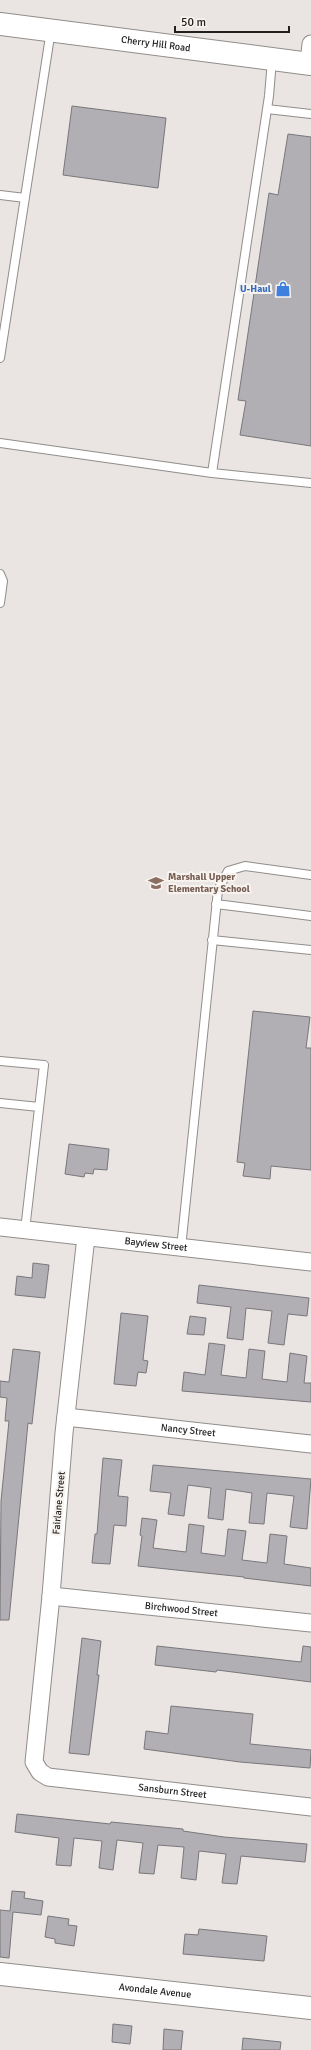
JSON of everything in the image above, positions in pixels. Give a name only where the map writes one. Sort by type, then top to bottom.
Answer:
[{"type":"main road","name":"Cherry Hill Road","points":[[0,24],[272,59],[310,57]]},
{"type":"main road","name":"Avondale Avenue","points":[[0,1974],[311,2008]]},
{"type":"street","name":"Bayview Street","points":[[0,1228],[311,1262]]},
{"type":"street","name":"Fairlane Street","points":[[37,1768],[33,1757],[51,1596],[66,1417],[86,1237]]},
{"type":"street","name":"Nancy Street","points":[[66,1417],[311,1444]]},
{"type":"street","name":"Birchwood Street","points":[[51,1596],[311,1623]]},
{"type":"street","name":"Sansburn Street","points":[[37,1768],[48,1777],[311,1807]]},
{"type":"lane","points":[[0,358],[3,316],[25,198],[51,30]]},
{"type":"lane","points":[[212,473],[267,109],[272,59]]},
{"type":"lane","points":[[267,109],[311,114]]},
{"type":"lane","points":[[0,196],[25,198]]},
{"type":"lane","points":[[0,443],[212,473],[311,484]]},
{"type":"lane","points":[[0,574],[3,581],[0,602]]},
{"type":"lane","points":[[181,1248],[218,890],[228,871],[245,866],[311,875]]},
{"type":"lane","points":[[216,904],[311,916]]},
{"type":"lane","points":[[212,940],[311,950]]},
{"type":"lane","points":[[0,1061],[44,1065],[25,1230]]},
{"type":"lane","points":[[0,1103],[39,1107]]},
{"type":"building","points":[[72,106],[166,118],[158,188],[63,175]]},
{"type":"building","name":"U-Haul","points":[[288,134],[311,137],[311,446],[240,435],[246,401],[238,400],[269,193],[278,195]]},
{"type":"building","points":[[253,1011],[310,1017],[306,1048],[311,1048],[311,1170],[271,1166],[270,1179],[243,1176],[245,1163],[237,1162]]},
{"type":"building","points":[[69,1144],[109,1149],[107,1170],[94,1169],[93,1174],[85,1173],[84,1177],[65,1174]]},
{"type":"building","points":[[33,1263],[49,1265],[45,1298],[15,1295],[17,1276],[32,1278]]},
{"type":"building","points":[[199,1285],[309,1298],[307,1316],[288,1314],[284,1345],[268,1343],[272,1311],[246,1308],[243,1340],[227,1338],[231,1307],[197,1303]]},
{"type":"building","points":[[121,1313],[148,1316],[143,1360],[148,1361],[146,1373],[138,1372],[136,1386],[114,1384]]},
{"type":"building","points":[[190,1316],[206,1318],[204,1335],[187,1334]]},
{"type":"building","points":[[209,1343],[225,1345],[221,1375],[246,1378],[249,1349],[265,1351],[262,1379],[287,1382],[290,1353],[307,1356],[304,1383],[311,1383],[311,1402],[182,1391],[184,1372],[205,1375]]},
{"type":"building","points":[[13,1349],[40,1352],[32,1424],[28,1423],[9,1620],[0,1620],[1,1501],[9,1421],[5,1421],[7,1398],[0,1397],[0,1381],[9,1382]]},
{"type":"building","points":[[103,1458],[122,1460],[118,1496],[128,1497],[126,1526],[114,1525],[110,1564],[92,1563],[95,1534],[97,1534]]},
{"type":"building","points":[[153,1465],[311,1479],[307,1529],[290,1527],[294,1496],[267,1493],[264,1524],[249,1523],[252,1493],[226,1489],[223,1520],[208,1518],[211,1488],[188,1485],[184,1516],[168,1514],[171,1493],[150,1491]]},
{"type":"building","points":[[142,1518],[157,1520],[153,1548],[186,1552],[189,1524],[204,1526],[201,1553],[225,1556],[228,1529],[246,1531],[242,1560],[267,1563],[270,1534],[287,1536],[284,1564],[311,1568],[311,1586],[244,1577],[138,1566],[142,1536],[140,1535]]},
{"type":"building","points":[[82,1638],[101,1641],[97,1675],[99,1675],[89,1755],[69,1753]]},
{"type":"building","points":[[157,1646],[301,1662],[303,1646],[311,1647],[311,1682],[217,1670],[216,1672],[155,1665]]},
{"type":"building","points":[[171,1706],[253,1714],[250,1744],[311,1750],[310,1768],[240,1762],[144,1749],[146,1731],[168,1734]]},
{"type":"building","points":[[17,1814],[110,1824],[111,1822],[183,1829],[183,1831],[224,1837],[307,1844],[305,1862],[241,1856],[237,1884],[222,1883],[226,1854],[199,1851],[196,1880],[181,1878],[184,1847],[158,1845],[154,1874],[139,1873],[143,1843],[117,1840],[113,1870],[99,1868],[102,1841],[74,1838],[71,1866],[56,1865],[59,1838],[15,1832]]},
{"type":"building","points":[[12,1891],[25,1892],[24,1898],[43,1901],[41,1915],[13,1912],[9,1958],[0,1957],[0,1910],[10,1911]]},
{"type":"building","points":[[48,1916],[69,1919],[68,1925],[77,1926],[74,1946],[55,1943],[55,1939],[45,1937]]},
{"type":"building","points":[[199,1929],[267,1936],[264,1961],[183,1954],[185,1934],[198,1935]]},
{"type":"building","points":[[113,2024],[132,2026],[130,2044],[112,2042]]},
{"type":"building","points":[[164,2029],[183,2031],[181,2050],[163,2050]]},
{"type":"building","points":[[243,2038],[281,2042],[280,2050],[242,2050]]},
{"type":"place","name":"U-Haul","points":[[283,289]]},
{"type":"place","name":"Marshall Upper Elementary School","points":[[156,883]]}]
